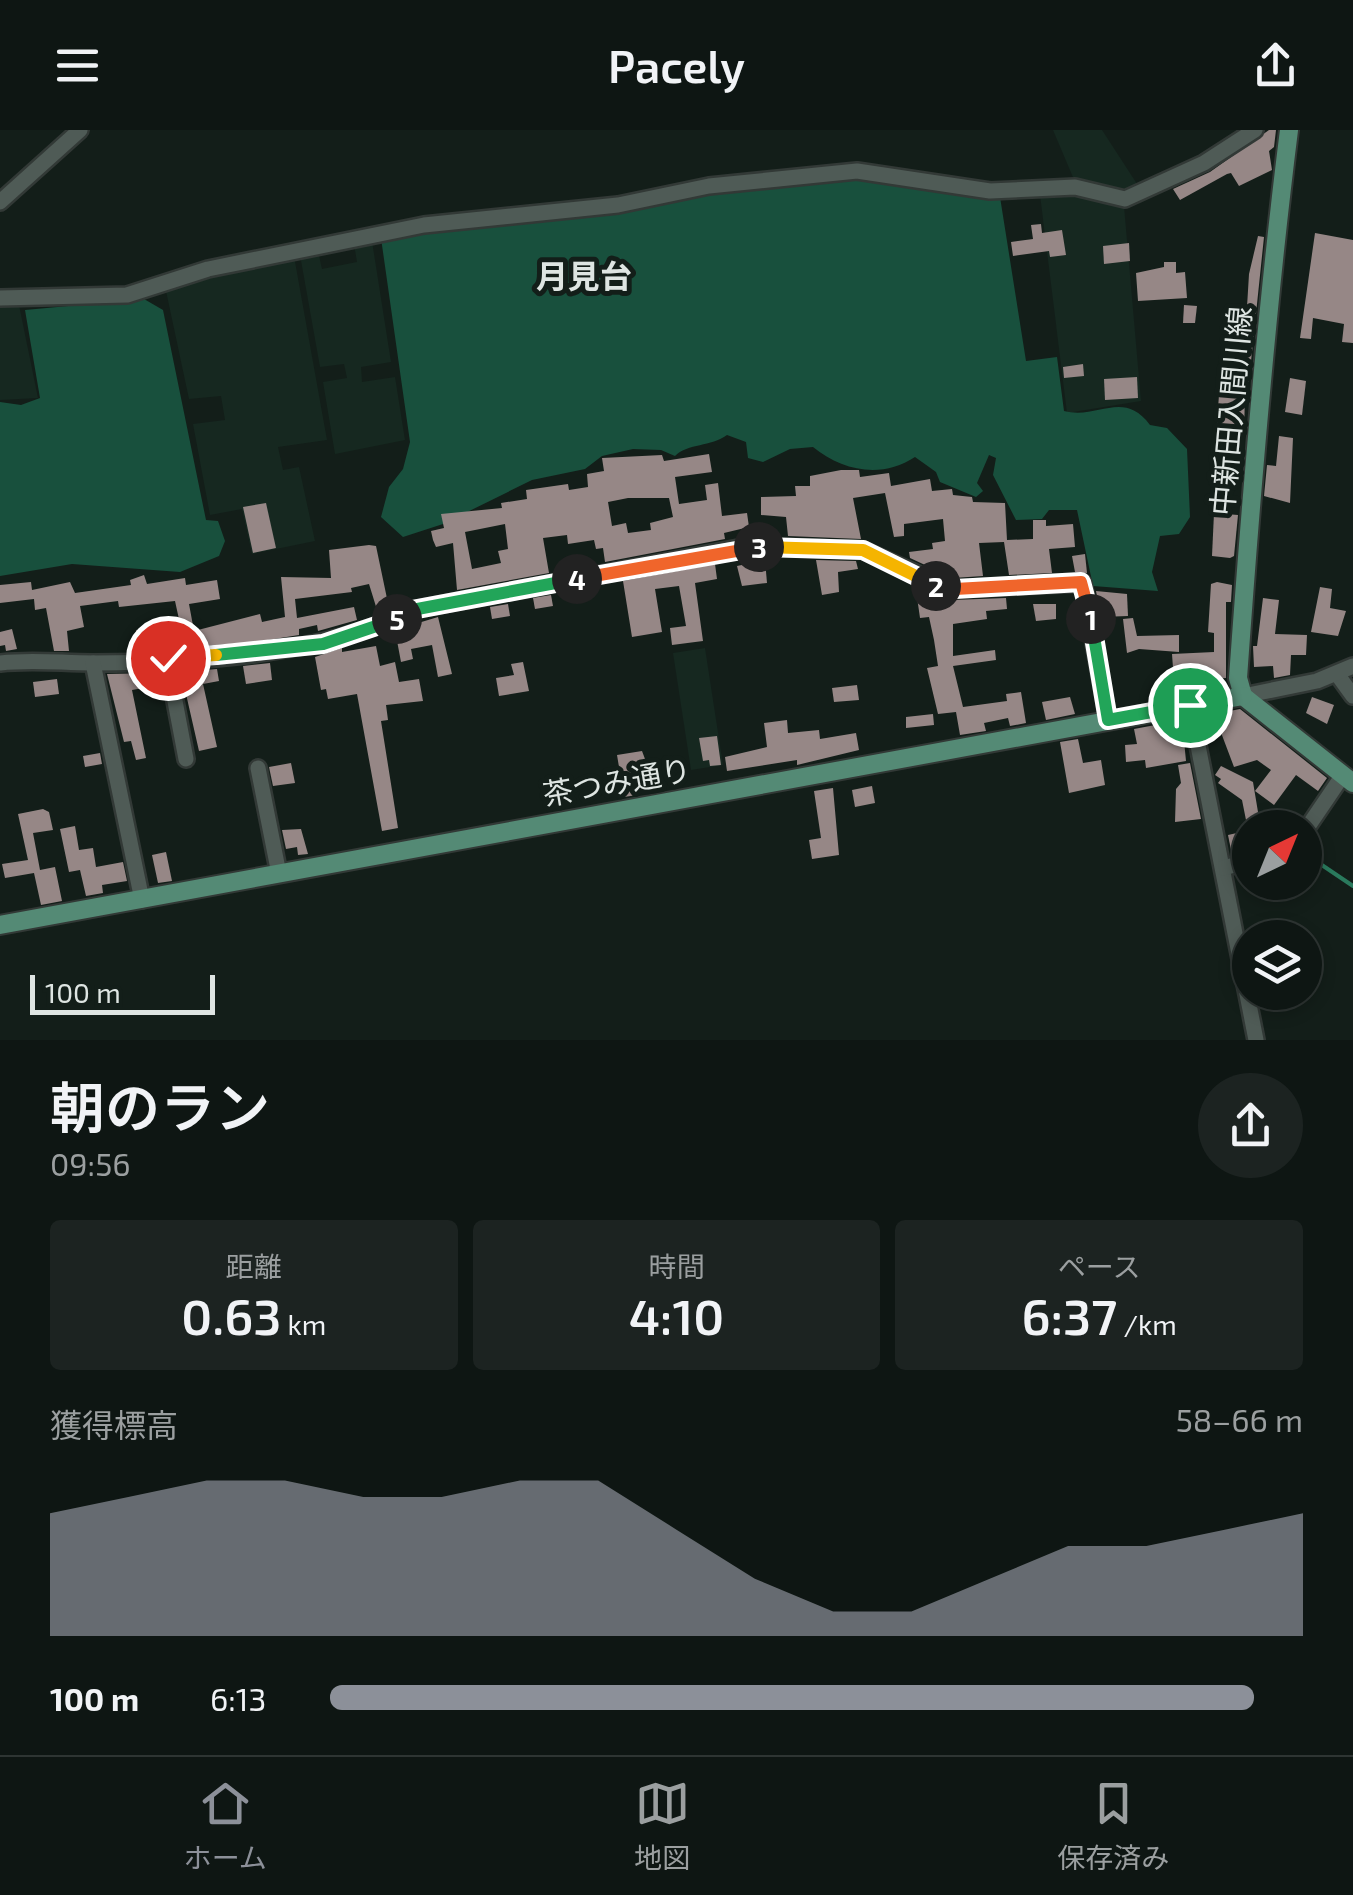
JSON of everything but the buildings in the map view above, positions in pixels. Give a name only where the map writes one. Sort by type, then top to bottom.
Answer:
[{"type":"main road","name":"中新田入間川線","points":[[1243,696],[1238,678],[1249,532],[1289,130]]},
{"type":"main road","name":"茶つみ通り","points":[[0,925],[1243,696]]},
{"type":"main road","points":[[1243,696],[1348,779]]},
{"type":"street","points":[[0,202],[80,130]]},
{"type":"street","points":[[0,298],[127,295],[208,269],[424,225],[618,205],[710,186],[857,171],[990,192],[1075,187],[1125,198],[1204,162],[1255,130]]},
{"type":"street","points":[[0,663],[93,663],[323,644],[384,627],[412,610],[749,546],[855,549],[944,588],[1083,583],[1108,720]]},
{"type":"street","points":[[168,658],[186,759]]},
{"type":"street","points":[[93,663],[142,900]]},
{"type":"street","points":[[1243,696],[1337,674],[1353,666]]},
{"type":"street","points":[[1337,674],[1353,696]]},
{"type":"street","points":[[1190,705],[1256,1040]]},
{"type":"street","points":[[258,768],[280,874]]},
{"type":"street","points":[[1322,810],[1348,779]]},
{"type":"street","points":[[1223,868],[1232,866]]},
{"type":"shaded area","points":[[1053,130],[1102,130],[1139,187],[1110,191],[1075,182]]},
{"type":"shaded area","points":[[1076,193],[1124,206],[1141,401],[1067,413],[1040,195]]},
{"type":"shaded area","points":[[372,241],[391,362],[361,367],[362,382],[395,377],[405,440],[335,454],[323,382],[347,378],[344,364],[320,367],[300,255],[318,251],[322,269],[357,262],[354,244]]},
{"type":"shaded area","points":[[294,256],[327,440],[278,447],[283,470],[299,467],[315,541],[252,554],[242,509],[210,515],[193,424],[225,420],[221,396],[189,399],[166,291],[198,276]]},
{"type":"shaded area","points":[[19,305],[38,398],[0,400],[0,307]]},
{"type":"shaded area","points":[[705,648],[723,765],[691,770],[673,653]]},
{"type":"green space","points":[[876,175],[940,192],[1000,197],[1026,361],[1057,357],[1064,411],[1130,409],[1150,425],[1167,428],[1187,449],[1190,517],[1179,534],[1160,536],[1152,572],[1158,591],[1093,586],[1077,510],[1049,510],[1042,519],[1016,520],[993,475],[996,458],[989,455],[977,483],[983,491],[976,497],[940,482],[936,472],[915,457],[889,468],[862,469],[837,462],[813,447],[790,449],[763,462],[748,458],[746,442],[727,435],[675,456],[661,450],[633,449],[602,456],[585,469],[532,480],[443,524],[403,537],[381,517],[389,487],[403,469],[410,442],[381,238],[710,191]]},
{"type":"green space","points":[[144,299],[163,310],[206,520],[218,521],[225,541],[219,556],[180,572],[72,564],[0,576],[0,402],[21,405],[40,398],[25,310]]},
{"type":"waterway","points":[[1322,865],[1353,886]]},
{"type":"district","name":"月見台","points":[[584,277]]},
{"type":"route","points":[[168,658],[323,644],[384,627],[412,610],[749,546],[855,549],[944,588],[1081,582],[1086,588],[1108,720],[1190,705]]}]
